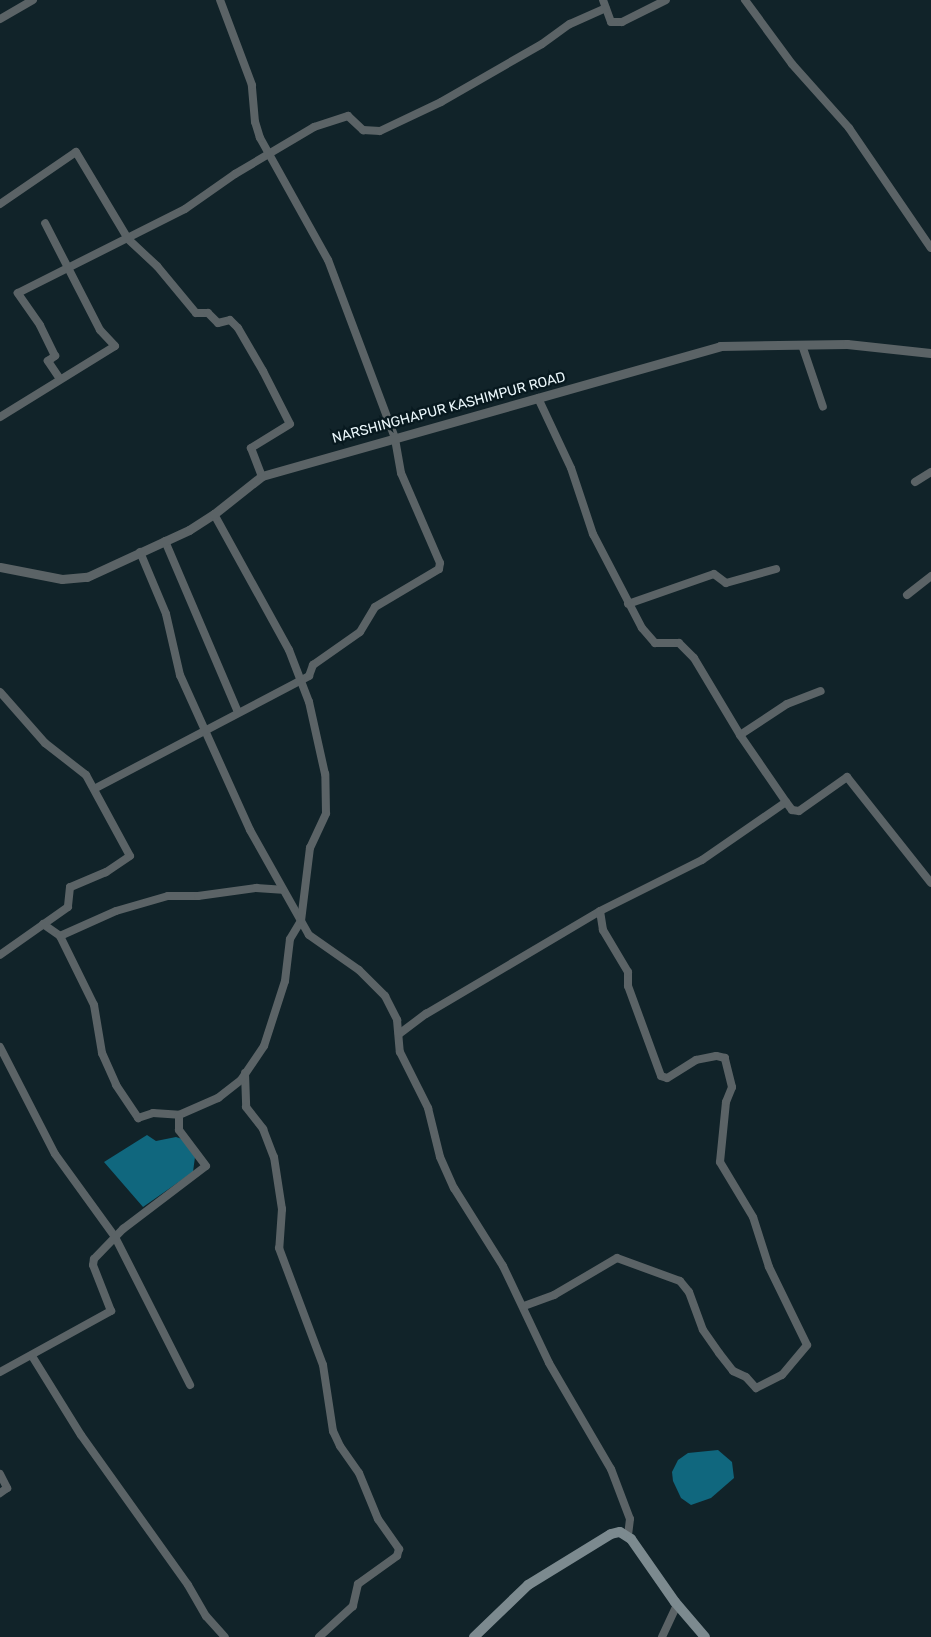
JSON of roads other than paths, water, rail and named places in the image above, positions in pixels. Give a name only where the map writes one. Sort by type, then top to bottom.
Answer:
[{"type":"main road","points":[[474,1637],[509,1601],[545,1574],[611,1534],[620,1532],[630,1537],[676,1604],[705,1637]]},
{"type":"street","points":[[0,19],[33,0]]},
{"type":"street","points":[[94,790],[202,730],[309,676],[313,665],[360,632],[375,607],[439,569],[440,563],[401,474],[395,438],[328,260],[268,153],[254,122],[252,85],[220,0]]},
{"type":"street","points":[[60,379],[48,361],[55,356],[40,325],[18,293],[68,265],[128,239],[185,209],[268,153],[339,117],[348,116],[363,130],[387,128],[441,102],[542,44],[570,24],[604,4],[611,22],[622,22],[666,0]]},
{"type":"street","points":[[745,0],[792,64],[849,128],[931,248]]},
{"type":"street","points":[[0,204],[76,152],[128,239],[157,266],[184,302],[196,313],[208,313],[218,323],[230,320],[238,328],[263,371],[290,424],[251,448],[262,476]]},
{"type":"street","points":[[0,417],[115,346],[100,330],[45,223]]},
{"type":"street","name":"NARSHINGHAPUR KASHIMPUR ROAD","points":[[0,567],[62,579],[87,577],[165,541],[214,514],[262,476],[720,346],[847,344],[931,354]]},
{"type":"street","points":[[802,345],[823,407]]},
{"type":"street","points":[[538,398],[571,468],[592,534],[628,604],[655,644],[679,643],[694,658],[740,735],[792,810],[799,811],[847,777],[931,883]]},
{"type":"street","points":[[915,482],[931,472]]},
{"type":"street","points":[[43,924],[60,936],[94,1005],[102,1053],[116,1085],[138,1118],[153,1113],[179,1115],[218,1098],[245,1073],[264,1046],[285,981],[290,939],[300,920],[310,848],[326,813],[325,774],[309,702],[298,681],[289,650],[214,514]]},
{"type":"street","points":[[165,541],[238,712]]},
{"type":"street","points":[[140,552],[166,614],[180,675],[202,730],[250,830],[309,935],[360,970],[385,996],[397,1020],[400,1052],[428,1108],[440,1157],[454,1188],[503,1266],[524,1306],[548,1363],[611,1469],[630,1519],[630,1537]]},
{"type":"street","points":[[628,604],[714,574],[726,583],[776,570]]},
{"type":"street","points":[[906,595],[931,576]]},
{"type":"street","points":[[740,735],[787,704],[821,691]]},
{"type":"street","points":[[0,692],[45,743],[86,775],[130,856],[106,872],[70,887],[68,907],[0,955]]},
{"type":"street","points":[[399,1034],[600,911],[702,860],[786,802]]},
{"type":"street","points":[[60,936],[116,911],[168,896],[198,896],[256,888],[282,890]]},
{"type":"street","points":[[524,1306],[554,1295],[617,1258],[680,1281],[689,1292],[703,1330],[733,1371],[746,1377],[756,1388],[782,1375],[803,1353],[807,1345],[769,1267],[753,1217],[720,1162],[726,1102],[732,1087],[725,1058],[716,1056],[696,1060],[667,1078],[661,1076],[628,986],[628,972],[603,930],[600,911]]},
{"type":"street","points":[[0,1047],[55,1154],[115,1237],[190,1385]]},
{"type":"street","points":[[245,1073],[246,1106],[268,1141],[281,1192],[279,1248],[323,1365],[333,1431],[359,1473],[378,1519],[399,1548],[397,1556],[358,1584],[353,1606],[318,1637]]},
{"type":"street","points":[[0,1372],[111,1311],[93,1265],[94,1259],[115,1237],[206,1166],[178,1130],[179,1115]]},
{"type":"street","points":[[32,1356],[81,1436],[183,1578],[206,1616],[225,1637]]},
{"type":"street","points":[[0,1474],[6,1488],[0,1493]]},
{"type":"street","points":[[662,1637],[676,1604]]},
{"type":"water","points":[[147,1135],[156,1141],[176,1137],[182,1139],[195,1157],[193,1172],[143,1207],[104,1162]]},
{"type":"water","points":[[718,1450],[732,1462],[734,1478],[711,1498],[691,1505],[681,1498],[673,1481],[672,1472],[678,1460],[688,1453]]}]
